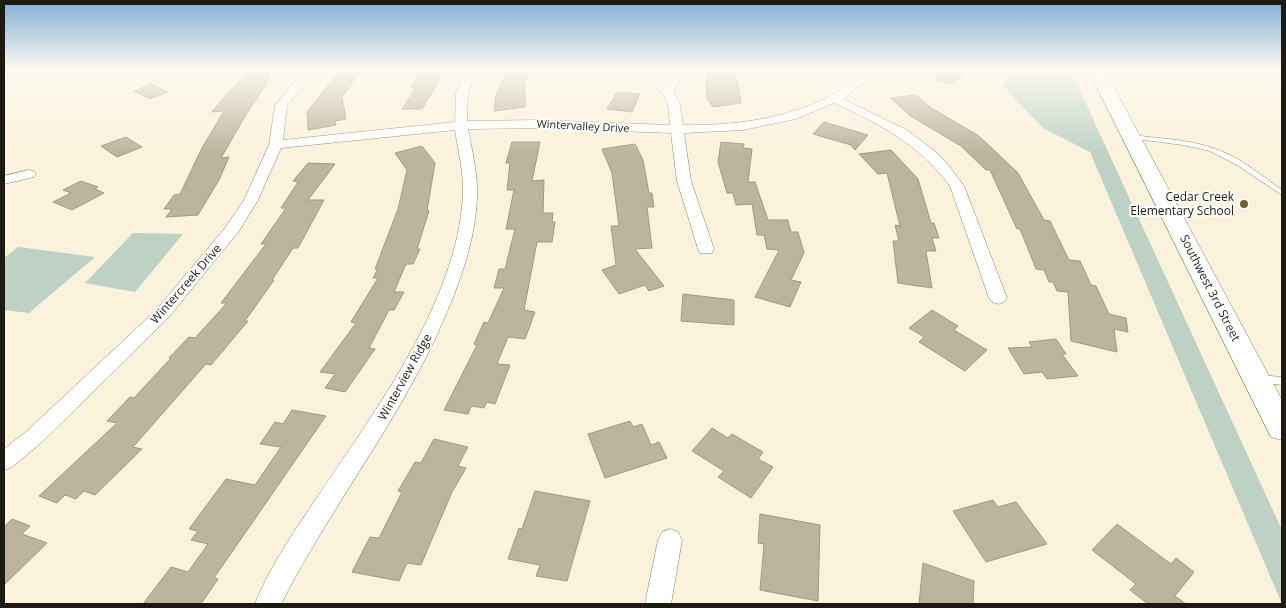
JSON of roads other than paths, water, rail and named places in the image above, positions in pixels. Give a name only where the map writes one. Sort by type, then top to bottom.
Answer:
[{"type":"main road","name":"Southwest 3rd Street","points":[[1111,97],[1131,137],[1269,380],[1282,428]]},
{"type":"street","name":"Wintercreek Drive","points":[[4,461],[41,430],[162,314],[231,231],[251,200],[276,145],[281,106],[288,97]]},
{"type":"street","name":"Winterview Ridge","points":[[268,604],[305,539],[373,434],[409,373],[440,311],[462,246],[467,221],[470,184],[460,97]]},
{"type":"street","points":[[670,97],[674,106],[684,181],[706,249]]},
{"type":"street","name":"Wintervalley Drive","points":[[276,145],[463,125],[532,123],[677,129],[722,128],[756,124],[788,117],[837,97]]},
{"type":"street","points":[[834,99],[905,133],[927,150],[948,173],[957,186],[998,298]]},
{"type":"street","points":[[4,180],[29,174]]},
{"type":"street","points":[[658,604],[670,540]]},
{"type":"lane","points":[[1131,137],[1197,145],[1213,150],[1232,158],[1282,193]]},
{"type":"place","name":"Cedar Creek Elementary School","points":[[1244,204]]}]
